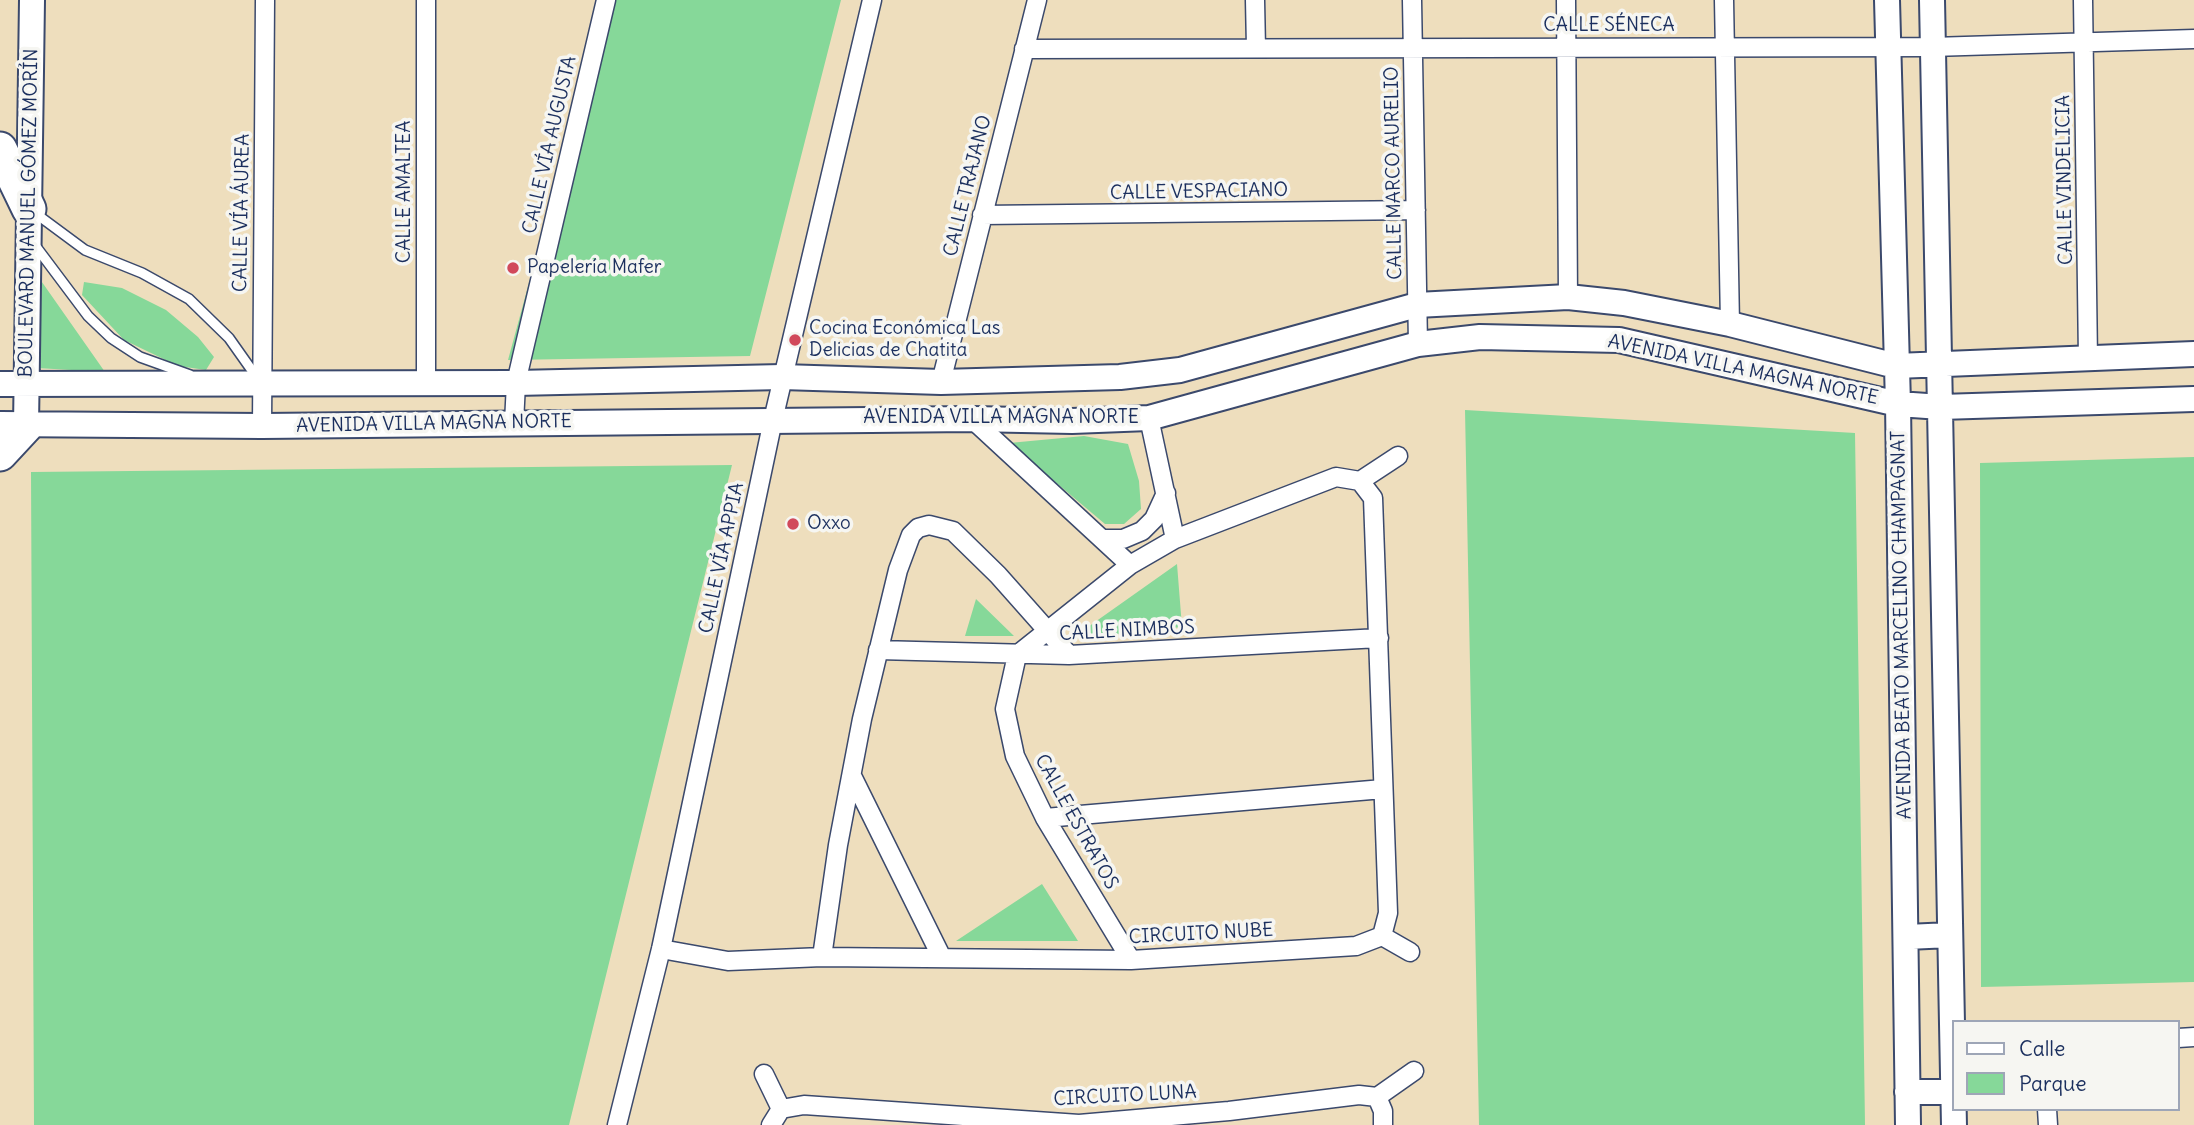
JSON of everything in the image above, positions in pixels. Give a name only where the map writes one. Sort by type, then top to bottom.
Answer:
[{"type":"highway","points":[[0,149],[29,223]]},
{"type":"highway","points":[[0,454],[13,425]]},
{"type":"street","name":"BOULEVARD MANUEL GÓMEZ MORÍN","points":[[13,425],[27,385],[32,0]]},
{"type":"street","name":"CALLE VÍA ÁUREA","points":[[262,426],[265,0]]},
{"type":"street","name":"CALLE AMALTEA","points":[[426,0],[426,384]]},
{"type":"street","name":"CALLE VÍA AUGUSTA","points":[[514,423],[516,383],[606,0]]},
{"type":"street","name":"CALLE VÍA APPIA","points":[[617,1125],[660,948],[782,377],[873,0]]},
{"type":"street","name":"CALLE TRAJANO","points":[[941,382],[1037,0]]},
{"type":"street","points":[[1255,0],[1256,48]]},
{"type":"street","name":"CALLE MARCO AURELIO","points":[[1412,0],[1418,345]]},
{"type":"street","points":[[1566,0],[1569,297]]},
{"type":"street","points":[[1724,0],[1730,324]]},
{"type":"street","name":"AVENIDA BEATO MARCELINO CHAMPAGNAT","points":[[1887,0],[1886,47],[1898,404],[1908,1125]]},
{"type":"street","points":[[1932,0],[1952,1040]]},
{"type":"street","name":"CALLE VINDELICIA","points":[[2083,0],[2088,359]]},
{"type":"street","name":"CALLE SÉNECA","points":[[1024,50],[1566,46],[1933,47],[2194,39]]},
{"type":"street","name":"CALLE VESPACIANO","points":[[982,215],[1416,210]]},
{"type":"street","name":"AVENIDA VILLA MAGNA NORTE","points":[[0,384],[426,384],[782,377],[941,382],[1149,375],[1180,370],[1417,305],[1569,297],[1624,303],[1730,324],[1896,366],[1940,367],[2194,354]]},
{"type":"street","name":"AVENIDA VILLA MAGNA NORTE","points":[[13,425],[262,426],[773,419],[1072,421],[1149,418],[1418,345],[1480,337],[1619,340],[1898,404],[1941,407],[2194,399]]},
{"type":"street","points":[[1149,418],[1175,539]]},
{"type":"street","points":[[972,419],[1130,565]]},
{"type":"street","points":[[1017,655],[1130,565],[1175,539],[1336,477],[1360,481],[1398,456]]},
{"type":"street","points":[[1360,481],[1373,498],[1388,913],[1382,936],[1410,952]]},
{"type":"street","points":[[1103,539],[1123,539],[1142,531],[1154,519],[1166,493]]},
{"type":"street","points":[[822,957],[833,872],[878,650],[912,522],[941,526],[964,540],[1069,655]]},
{"type":"street","name":"CALLE NIMBOS","points":[[878,650],[1069,655],[1379,638]]},
{"type":"street","name":"CALLE ESTRATOS","points":[[1017,655],[1006,695],[1006,724],[1015,756],[1045,818],[1131,960]]},
{"type":"street","points":[[852,776],[942,958]]},
{"type":"street","points":[[1045,818],[1382,789]]},
{"type":"street","name":"CIRCUITO NUBE","points":[[660,948],[728,961],[822,957],[1131,960],[1356,946],[1382,936]]},
{"type":"street","points":[[1907,937],[1950,936]]},
{"type":"street","points":[[1383,1125],[1383,1111],[1377,1097],[1414,1071]]},
{"type":"street","points":[[764,1074],[781,1109],[771,1125]]},
{"type":"street","points":[[1907,1091],[1952,1092]]},
{"type":"street","name":"CIRCUITO LUNA","points":[[781,1109],[804,1105],[1078,1124],[1229,1118],[1359,1095],[1377,1097]]},
{"type":"lane","points":[[29,223],[142,273],[190,299],[229,338],[261,384]]},
{"type":"lane","points":[[29,223],[88,316],[111,338],[140,357],[222,385]]},
{"type":"green space","points":[[606,0],[841,0],[750,356],[508,360]]},
{"type":"green space","points":[[37,275],[105,372],[37,368]]},
{"type":"green space","points":[[84,282],[122,288],[166,310],[198,337],[214,357],[206,370],[178,366],[124,340],[82,295]]},
{"type":"green space","points":[[1465,410],[1855,433],[1865,1125],[1479,1125]]},
{"type":"green space","points":[[1084,436],[1128,444],[1139,481],[1141,509],[1124,524],[1105,524],[1009,443]]},
{"type":"green space","points":[[2194,457],[2194,982],[1981,987],[1980,463]]},
{"type":"green space","points":[[732,465],[569,1125],[34,1125],[31,472]]},
{"type":"green space","points":[[1177,564],[1182,627],[1071,639]]},
{"type":"green space","points":[[976,599],[1014,636],[965,636]]},
{"type":"green space","points":[[1042,884],[1078,941],[956,941]]},
{"type":"place","name":"Papelería Mafer","points":[[513,268]]},
{"type":"place","name":"Cocina Económica Las Delicias de Chatita","points":[[795,340]]},
{"type":"place","name":"Oxxo","points":[[793,524]]}]
